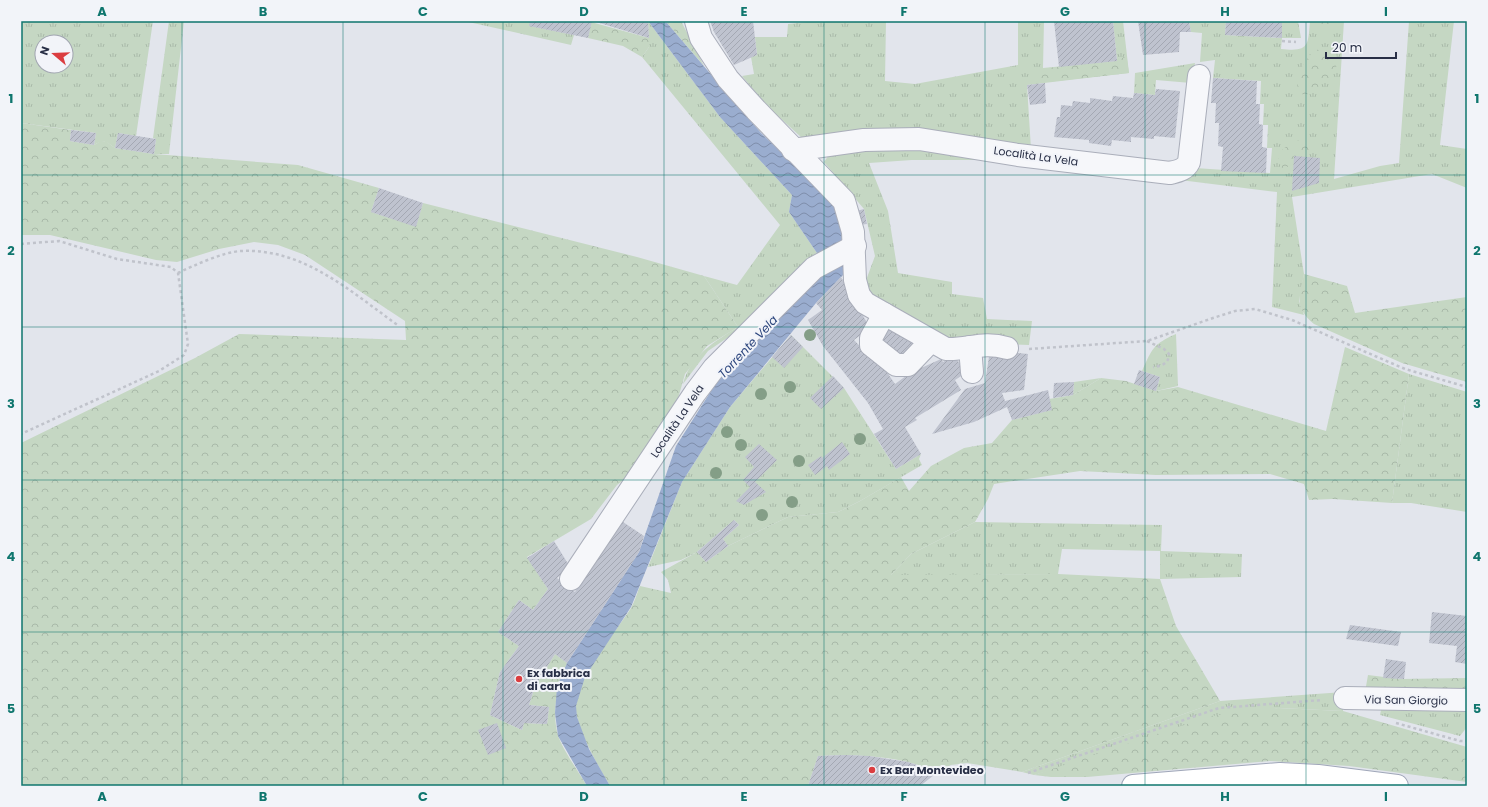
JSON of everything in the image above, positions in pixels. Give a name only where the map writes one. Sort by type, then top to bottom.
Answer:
[{"type":"main road","points":[[1134,786],[1280,774],[1318,776],[1397,786]]},
{"type":"street","points":[[696,21],[701,38],[728,79],[793,150],[844,201],[848,210],[849,249],[860,295],[865,303],[930,342],[946,349],[990,344],[1007,348]]},
{"type":"street","name":"Località La Vela","points":[[793,150],[864,140],[919,139],[1018,155],[1170,173],[1179,171],[1187,166],[1189,162],[1199,76]]},
{"type":"street","name":"Località La Vela","points":[[571,579],[714,368],[814,268],[849,249]]},
{"type":"street","points":[[884,314],[871,338],[871,345],[896,365],[908,365],[930,342]]},
{"type":"street","points":[[970,347],[972,372]]},
{"type":"street","name":"Via San Giorgio","points":[[1345,698],[1467,700]]},
{"type":"path","points":[[1282,41],[1296,42]]},
{"type":"path","points":[[21,244],[59,241],[117,259],[171,267],[178,273],[188,344],[184,355],[159,371],[21,434]]},
{"type":"path","points":[[178,273],[201,262],[240,251],[268,253],[294,258],[319,270],[399,326]]},
{"type":"path","points":[[1007,348],[1016,350],[1147,341],[1213,318],[1235,312],[1255,309],[1300,323],[1405,369],[1467,388]]},
{"type":"path","points":[[1147,341],[1164,349],[1169,354],[1168,361],[1163,365],[1152,368]]},
{"type":"path","points":[[1028,773],[1219,708],[1345,698]]},
{"type":"path","points":[[1393,722],[1460,741],[1467,741]]},
{"type":"green space","points":[[21,21],[153,21],[136,136],[118,133],[115,148],[105,142],[100,142],[94,145],[96,133],[21,123]]},
{"type":"green space","points":[[169,21],[184,21],[169,154],[154,154],[156,139],[153,138]]},
{"type":"green space","points":[[464,21],[530,21],[530,26],[574,35],[571,45]]},
{"type":"green space","points":[[648,21],[720,117],[792,195],[789,212],[817,253],[807,259],[742,328],[708,351],[683,384],[686,374],[697,357],[712,344],[738,327],[704,276],[737,285],[780,225],[642,57],[649,47]]},
{"type":"green space","points":[[681,21],[704,66],[667,23]]},
{"type":"green space","points":[[816,21],[886,21],[885,81],[915,84],[1018,65],[1018,21],[1044,21],[1043,68],[1117,61],[1113,21],[1123,21],[1129,73],[1027,85],[1031,149],[802,138],[766,105],[742,76],[754,74],[751,57],[757,55],[755,37],[787,37],[788,24]]},
{"type":"green space","points":[[1189,21],[1226,21],[1225,35],[1281,38],[1282,21],[1298,21],[1301,38],[1282,38],[1281,49],[1290,50],[1305,46],[1309,36],[1310,21],[1344,21],[1334,179],[1380,166],[1399,163],[1409,21],[1454,21],[1440,145],[1467,149],[1467,188],[1432,174],[1292,197],[1304,274],[1299,301],[1304,315],[1272,307],[1277,192],[1180,180],[1195,168],[1270,173],[1272,148],[1267,148],[1268,125],[1263,125],[1264,104],[1260,104],[1261,81],[1213,78],[1215,60],[1200,62],[1202,33],[1191,32]]},
{"type":"green space","points":[[1313,21],[1336,21],[1325,32],[1320,32]]},
{"type":"green space","points":[[591,22],[649,38],[649,47],[642,57],[623,46],[588,38]]},
{"type":"green space","points":[[1334,49],[1337,57],[1337,65],[1330,77],[1305,96],[1298,91],[1297,83],[1304,71],[1302,66],[1314,50]]},
{"type":"green space","points":[[1124,57],[1127,60],[1129,73],[1038,83],[1038,69],[1117,61]]},
{"type":"green space","points":[[1195,63],[1191,83],[1156,80],[1155,95],[1134,93],[1135,73]]},
{"type":"green space","points":[[21,123],[71,130],[70,141],[94,145],[101,141],[107,142],[115,148],[154,154],[298,165],[379,188],[371,212],[416,226],[423,203],[637,257],[704,276],[738,327],[707,346],[685,374],[677,402],[629,476],[617,485],[591,519],[527,557],[548,589],[533,610],[519,600],[498,632],[519,646],[500,672],[490,715],[522,730],[524,723],[547,724],[549,707],[529,705],[535,686],[555,654],[567,663],[556,698],[555,716],[558,735],[587,786],[21,786],[21,443],[195,358],[239,334],[406,340],[405,321],[305,255],[278,245],[254,242],[219,249],[177,262],[156,260],[50,235],[21,235]]},
{"type":"green space","points":[[1303,138],[1311,144],[1310,149],[1305,153],[1294,156],[1290,165],[1283,170],[1278,160],[1282,150],[1288,145],[1294,151],[1295,142]]},
{"type":"green space","points":[[907,147],[1018,160],[912,160],[869,163],[888,211],[898,273],[952,282],[952,294],[983,298],[987,319],[1032,321],[1029,345],[941,342],[870,299],[865,283],[875,256],[864,209],[824,162],[831,152]]},
{"type":"green space","points":[[1304,274],[1347,286],[1355,313],[1467,297],[1467,382],[1402,363],[1314,324],[1303,312],[1301,307],[1300,295]]},
{"type":"green space","points":[[1176,334],[1178,386],[1156,391],[1160,377],[1142,371],[1154,348],[1162,341]]},
{"type":"green space","points":[[791,335],[844,388],[896,469],[921,454],[919,459],[922,465],[838,512],[788,517],[728,546],[723,539],[739,525],[734,520],[697,552],[681,560],[648,567],[682,482],[730,407]]},
{"type":"green space","points":[[1345,347],[1409,374],[1392,503],[1333,499],[1309,500],[1304,484],[1270,474],[1156,475],[1080,471],[994,484],[988,499],[975,522],[911,554],[891,575],[1058,574],[1160,579],[1176,626],[1220,701],[1022,772],[967,763],[951,765],[938,772],[909,762],[894,759],[833,755],[818,756],[808,786],[610,786],[600,769],[588,747],[576,714],[579,693],[590,667],[631,608],[640,586],[671,593],[668,580],[661,572],[697,552],[706,562],[728,546],[788,517],[838,512],[901,477],[909,491],[931,466],[964,448],[992,443],[1012,420],[1051,410],[1049,399],[1073,395],[1101,378],[1126,381],[1156,391],[1178,387],[1326,431]]},
{"type":"green space","points":[[1409,374],[1467,392],[1467,512],[1411,503],[1392,503]]},
{"type":"green space","points":[[1101,378],[1073,395],[1074,382]]},
{"type":"green space","points":[[975,522],[1162,525],[1161,551],[1242,554],[1241,577],[1160,579],[1160,551],[1062,549],[1058,574],[890,576],[911,554]]},
{"type":"green space","points":[[1368,675],[1400,679],[1467,678],[1467,691],[1365,692]]},
{"type":"green space","points":[[1344,692],[1343,711],[1278,708],[1034,775],[1022,772],[1220,701]]},
{"type":"green space","points":[[1382,705],[1467,711],[1467,727],[1460,736],[1380,715]]},
{"type":"green space","points":[[1278,708],[1343,711],[1467,747],[1467,782],[1349,766],[1270,761],[1087,777],[1051,777],[1034,775],[1211,716]]},
{"type":"water","points":[[648,21],[667,23],[761,133],[834,202],[841,230],[845,273],[816,303],[730,407],[682,482],[631,607],[585,677],[576,706],[577,717],[589,749],[610,786],[587,786],[558,736],[555,713],[557,687],[567,663],[639,552],[676,446],[718,380],[819,274],[817,253],[789,212],[792,195],[720,117]]},
{"type":"building","points":[[530,21],[592,21],[588,38],[529,26]]},
{"type":"building","points":[[593,21],[648,21],[649,38]]},
{"type":"building","points":[[710,21],[753,21],[757,55],[734,65],[714,32]]},
{"type":"building","points":[[1054,21],[1113,21],[1117,61],[1059,67]]},
{"type":"building","points":[[1138,21],[1189,21],[1191,32],[1180,32],[1179,52],[1143,55]]},
{"type":"building","points":[[1226,21],[1282,21],[1282,38],[1225,35]]},
{"type":"building","points":[[1213,78],[1257,81],[1256,104],[1260,104],[1259,124],[1263,125],[1262,147],[1267,148],[1266,173],[1221,171],[1223,147],[1218,146],[1219,123],[1215,123],[1216,103],[1211,103]]},
{"type":"building","points":[[1045,83],[1046,103],[1030,105],[1027,85]]},
{"type":"building","points":[[1156,89],[1180,91],[1175,138],[1154,136],[1154,139],[1131,137],[1131,142],[1112,140],[1111,146],[1089,143],[1089,140],[1054,137],[1057,117],[1060,117],[1061,105],[1072,106],[1073,101],[1090,103],[1090,98],[1112,101],[1113,96],[1133,98],[1134,93],[1155,95]]},
{"type":"building","points":[[71,130],[96,133],[94,145],[70,141]]},
{"type":"building","points":[[118,133],[156,139],[154,154],[115,148]]},
{"type":"building","points":[[1294,156],[1320,158],[1319,183],[1292,191]]},
{"type":"building","points":[[379,188],[423,203],[416,227],[371,212]]},
{"type":"building","points":[[864,209],[867,224],[859,225],[856,211]]},
{"type":"building","points":[[841,277],[870,328],[854,340],[877,364],[880,362],[895,384],[910,373],[941,359],[943,362],[954,355],[966,373],[955,380],[961,390],[915,418],[917,420],[905,427],[921,454],[896,469],[874,434],[883,429],[868,403],[823,346],[808,320],[822,310],[816,303]]},
{"type":"building","points":[[886,321],[917,340],[906,359],[875,340]]},
{"type":"building","points":[[791,335],[803,347],[784,368],[772,357]]},
{"type":"building","points":[[990,350],[1028,354],[1024,390],[1002,393],[1005,401],[1048,390],[1052,410],[1012,420],[1007,407],[974,422],[932,434],[965,389],[985,383]]},
{"type":"building","points":[[1139,370],[1160,377],[1156,391],[1134,384]]},
{"type":"building","points":[[833,376],[844,388],[821,409],[810,398]]},
{"type":"building","points":[[1074,382],[1073,395],[1053,398],[1054,383]]},
{"type":"building","points":[[842,442],[850,454],[829,470],[827,466],[815,475],[808,465],[821,456],[822,458]]},
{"type":"building","points":[[759,444],[777,460],[755,482],[766,492],[744,505],[736,501],[750,487],[743,480],[754,467],[745,457]]},
{"type":"building","points":[[734,520],[739,525],[723,539],[728,546],[706,562],[697,552]]},
{"type":"building","points":[[623,522],[644,536],[639,552],[567,663],[555,654],[535,686],[529,705],[549,707],[547,724],[524,723],[522,730],[490,715],[500,672],[519,646],[498,632],[519,600],[533,610],[548,589],[527,558],[554,541],[570,567],[557,578],[575,592]]},
{"type":"building","points":[[1432,612],[1467,616],[1467,664],[1455,662],[1457,646],[1429,643]]},
{"type":"building","points":[[1350,625],[1401,632],[1398,646],[1346,639]]},
{"type":"building","points":[[1386,659],[1406,662],[1404,679],[1383,678]]},
{"type":"building","points":[[497,723],[506,748],[488,755],[478,730]]},
{"type":"building","name":"Ex Bar Montevideo","points":[[818,756],[869,756],[908,762],[938,772],[920,786],[808,786]]},
{"type":"place","name":"Ex fabbrica di carta","points":[[519,679]]},
{"type":"place","name":"Ex Bar Montevideo","points":[[872,770]]},
{"type":"water label","name":"Torrente Vela","points":[[748,347]]}]
